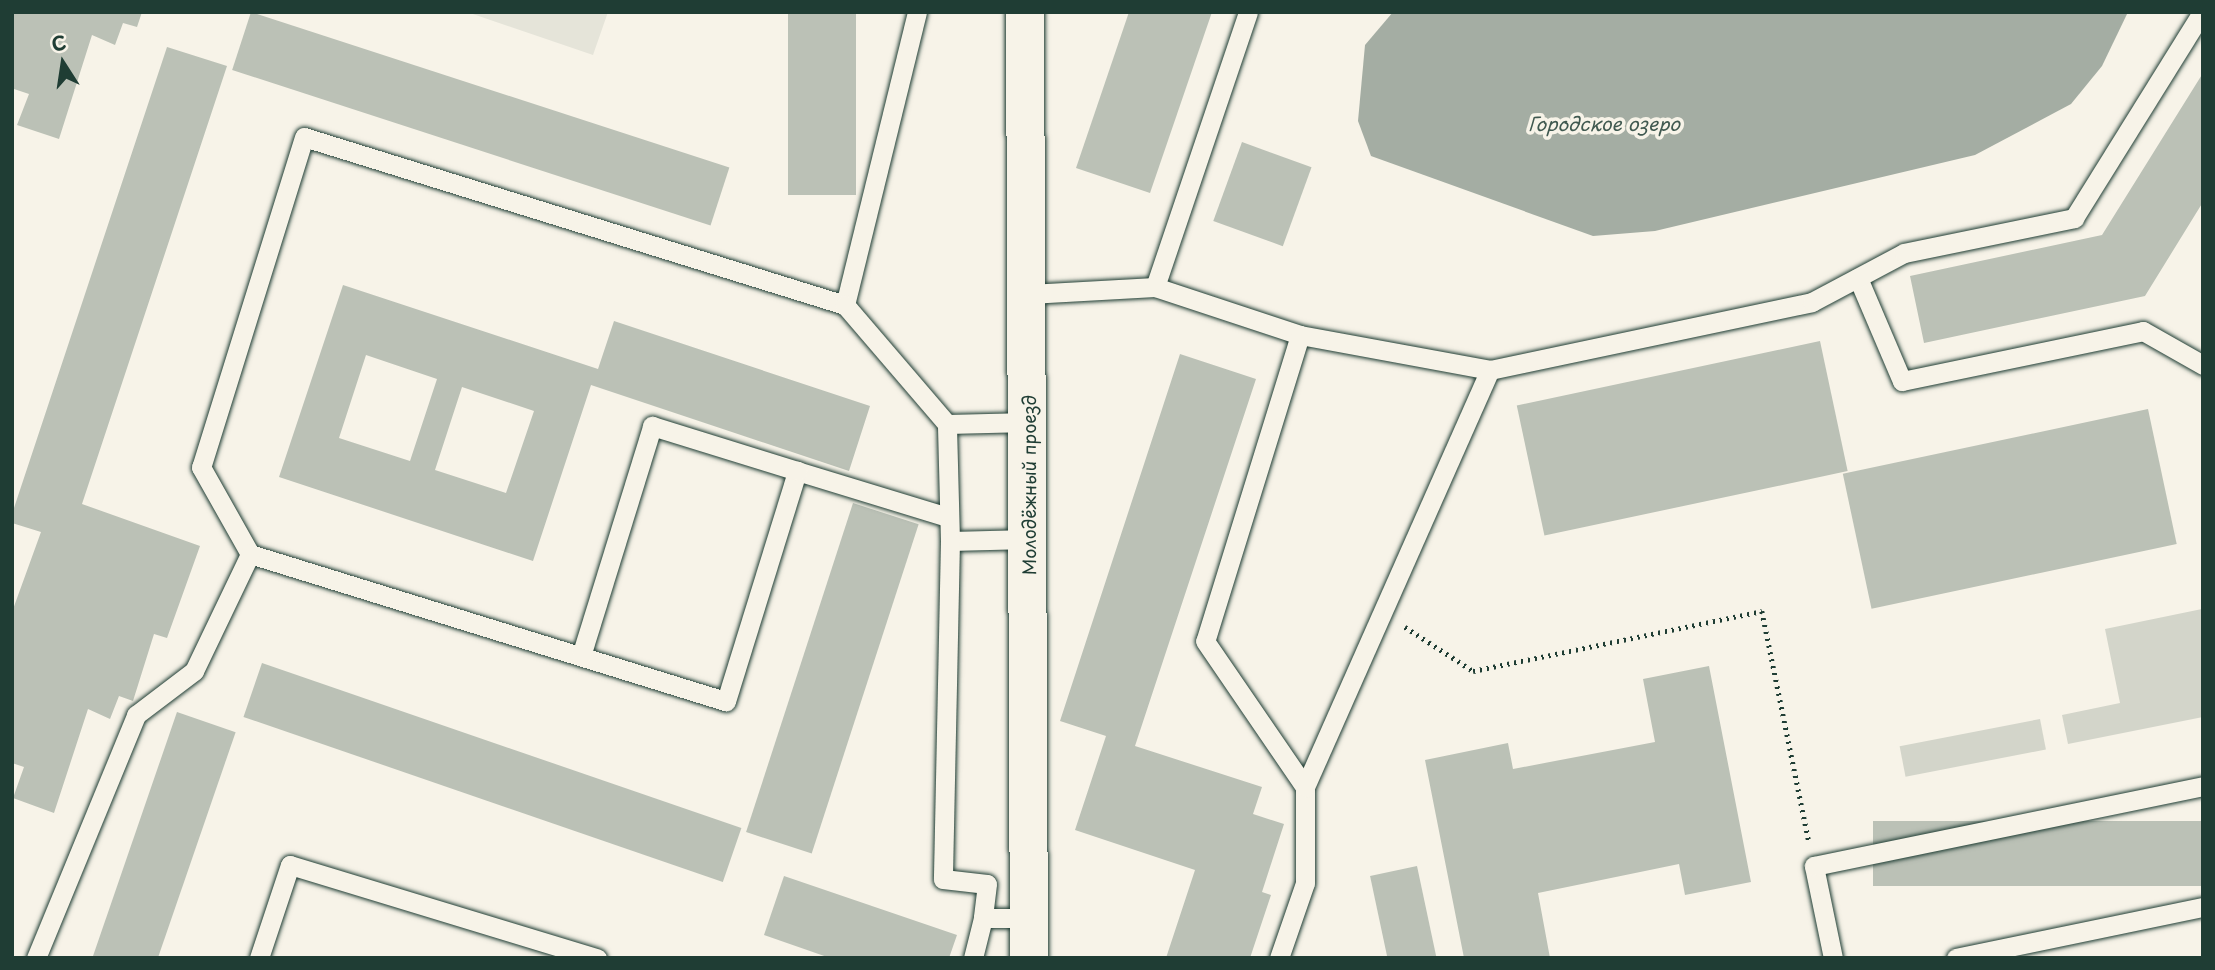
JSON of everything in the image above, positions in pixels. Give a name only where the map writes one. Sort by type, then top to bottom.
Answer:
[{"type":"street","name":"Молодёжный проезд","points":[[1025,12],[1030,958]]},
{"type":"lane","points":[[845,305],[917,12]]},
{"type":"lane","points":[[1155,286],[1248,12]]},
{"type":"lane","points":[[1028,294],[1155,286],[1300,335],[1490,370],[1812,302],[1904,253],[2074,218],[2202,12]]},
{"type":"lane","points":[[797,471],[726,701],[250,554],[201,467],[304,137],[845,305],[947,424],[947,517],[950,541],[943,879],[987,884],[983,918],[972,958]]},
{"type":"lane","points":[[1858,278],[1902,381],[2143,331],[2203,365]]},
{"type":"lane","points":[[1300,335],[1205,642],[1305,787]]},
{"type":"lane","points":[[1279,958],[1305,883],[1305,787],[1490,370]]},
{"type":"lane","points":[[947,424],[1029,422]]},
{"type":"lane","points":[[580,656],[652,426],[947,517]]},
{"type":"lane","points":[[950,541],[1029,539]]},
{"type":"lane","points":[[36,958],[136,716],[194,671],[250,554]]},
{"type":"lane","points":[[1833,958],[1814,866],[2203,786]]},
{"type":"lane","points":[[259,958],[290,865],[597,958]]},
{"type":"lane","points":[[1956,958],[2203,907]]},
{"type":"lane","points":[[983,918],[1030,918]]},
{"type":"path","points":[[1382,612],[1473,671],[1762,611],[1814,866]]},
{"type":"shaded area","points":[[467,12],[608,12],[593,55]]},
{"type":"shaded area","points":[[2202,609],[2203,717],[2068,744],[2062,715],[2120,703],[2105,629]]},
{"type":"shaded area","points":[[2040,719],[2046,749],[1906,777],[1900,746]]},
{"type":"water","name":"Городское озеро","points":[[1393,12],[2128,12],[2102,66],[2071,104],[1975,155],[1655,231],[1593,236],[1371,156],[1358,121],[1365,45]]},
{"type":"building","points":[[12,12],[142,12],[137,27],[123,23],[115,45],[92,35],[59,139],[17,125],[29,94],[14,89]]},
{"type":"building","points":[[251,12],[729,167],[711,225],[232,70]]},
{"type":"building","points":[[788,12],[856,12],[856,195],[788,195]]},
{"type":"building","points":[[1129,12],[1212,12],[1150,193],[1076,168]]},
{"type":"building","points":[[167,47],[227,66],[82,504],[200,546],[167,638],[154,634],[133,701],[119,696],[110,719],[88,709],[54,813],[13,798],[24,767],[12,763],[12,612],[41,532],[12,523],[12,514]]},
{"type":"building","points":[[2203,73],[2203,202],[2145,296],[1924,343],[1910,276],[2102,235]]},
{"type":"building","points":[[1242,142],[1312,167],[1283,246],[1213,221]]},
{"type":"building","points":[[343,285],[598,369],[614,321],[870,406],[849,471],[591,385],[533,561],[279,477]],"holes":[[[366,355],[437,379],[410,461],[339,438]],[[462,387],[534,411],[506,493],[435,470]]]},
{"type":"building","points":[[1820,341],[1848,471],[1544,536],[1517,405]]},
{"type":"building","points":[[1180,354],[1256,379],[1135,746],[1262,787],[1253,814],[1284,824],[1262,892],[1271,895],[1250,958],[1166,958],[1195,870],[1075,830],[1106,736],[1060,721]]},
{"type":"building","points":[[2148,409],[2177,544],[1872,609],[1843,474]]},
{"type":"building","points":[[853,503],[919,524],[812,853],[746,832]]},
{"type":"building","points":[[262,663],[741,828],[723,882],[243,717]]},
{"type":"building","points":[[1709,666],[1751,882],[1685,895],[1679,864],[1538,893],[1550,958],[1464,958],[1425,760],[1508,743],[1513,769],[1655,742],[1643,679]]},
{"type":"building","points":[[177,712],[236,732],[158,958],[93,957]]},
{"type":"building","points":[[1873,821],[2203,821],[2203,886],[1873,886]]},
{"type":"building","points":[[1417,866],[1437,958],[1387,958],[1370,876]]},
{"type":"building","points":[[784,876],[957,935],[949,958],[830,958],[764,935]]}]
